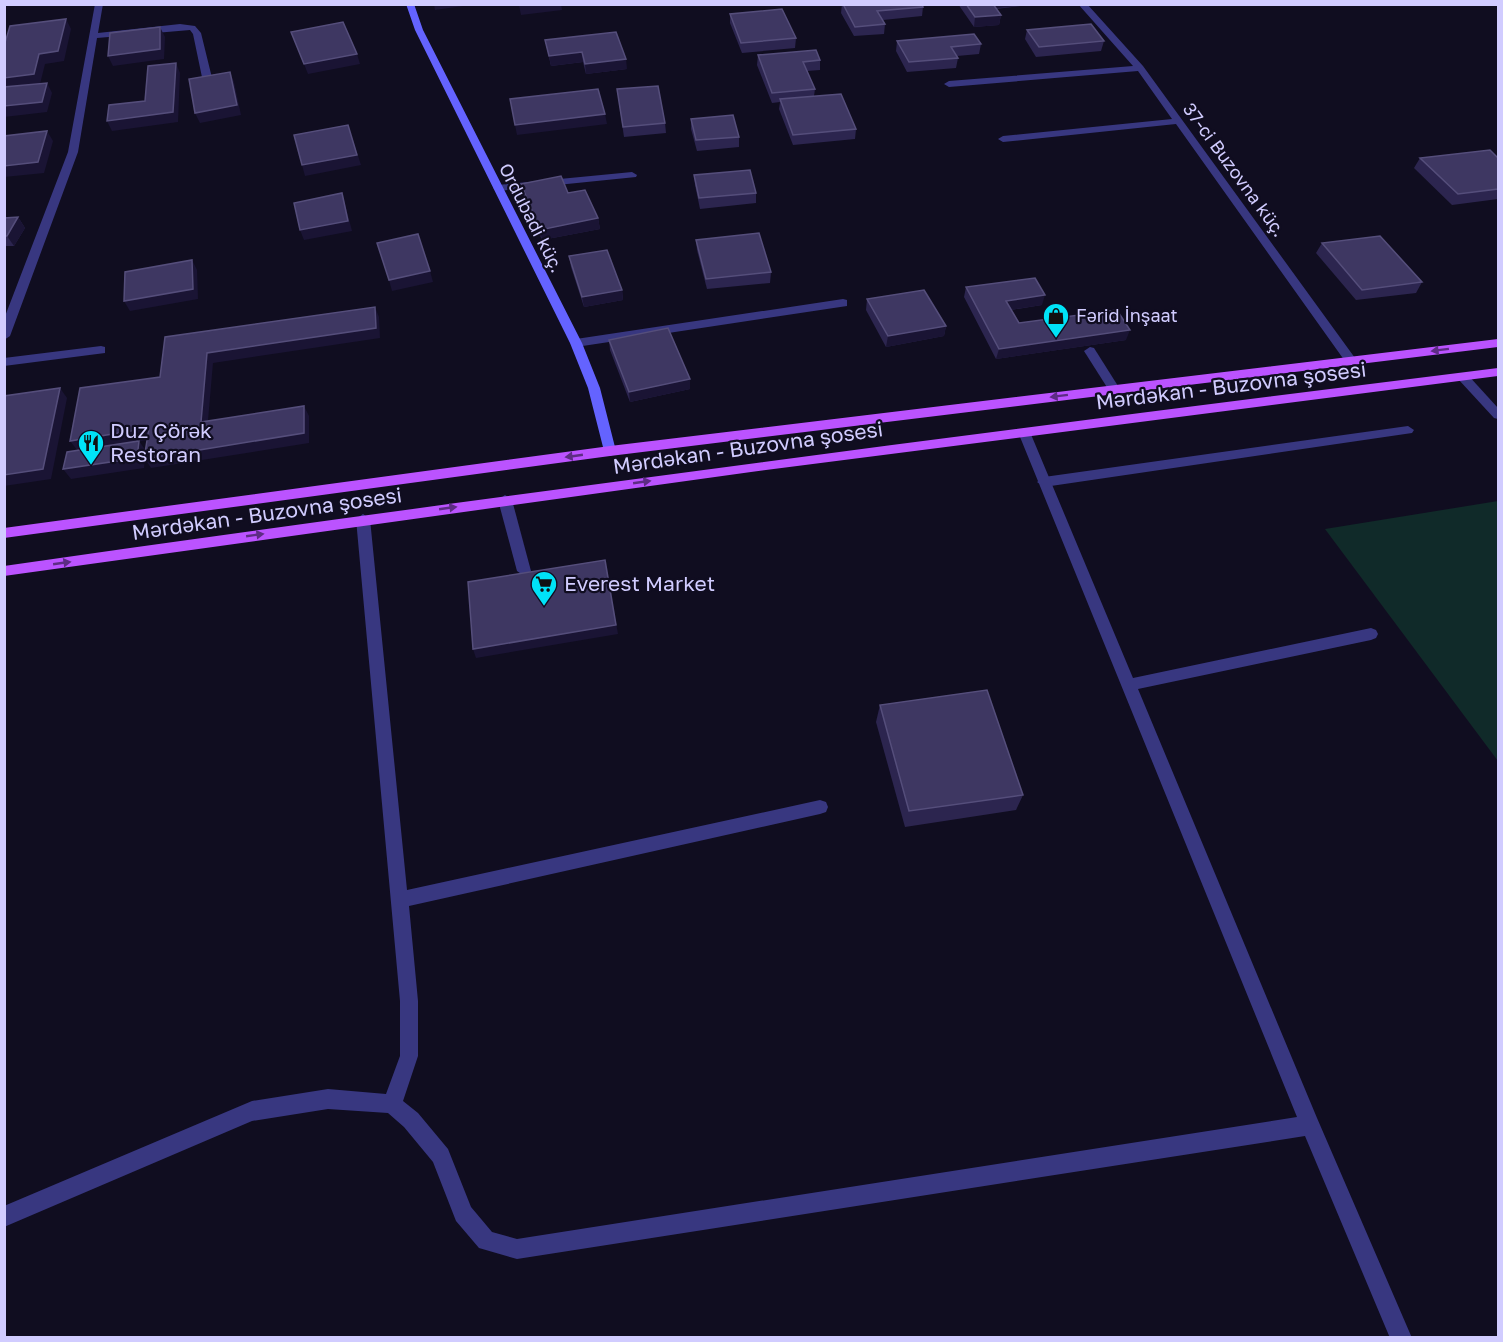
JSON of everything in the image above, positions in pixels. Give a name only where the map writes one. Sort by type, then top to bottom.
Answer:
[{"type":"main road","name":"Mərdəkan - Buzovna şosesi","points":[[4,533],[610,451],[1498,343]]},
{"type":"main road","name":"Mərdəkan - Buzovna şosesi","points":[[4,572],[363,519],[1498,372]]},
{"type":"street","points":[[4,336],[73,152],[99,4]]},
{"type":"street","name":"Ordubadi küç.","points":[[410,4],[419,30],[576,343],[594,388],[610,451]]},
{"type":"street","name":"37-ci Buzovna küç.","points":[[1082,4],[1140,68],[1351,361]]},
{"type":"street","points":[[94,36],[180,27],[192,28],[197,33],[208,82]]},
{"type":"street","points":[[949,84],[1140,68]]},
{"type":"street","points":[[1003,139],[1178,121]]},
{"type":"street","points":[[498,188],[632,175]]},
{"type":"street","points":[[576,343],[843,303]]},
{"type":"street","points":[[4,362],[101,350]]},
{"type":"street","points":[[1090,351],[1114,389]]},
{"type":"street","points":[[1463,377],[1498,415]]},
{"type":"street","points":[[1044,482],[1408,430]]},
{"type":"street","points":[[1024,432],[1310,1125],[1401,1338]]},
{"type":"street","points":[[505,500],[524,571]]},
{"type":"street","points":[[363,519],[398,900],[410,1001],[409,1056],[392,1104]]},
{"type":"street","points":[[1128,686],[1371,634]]},
{"type":"street","points":[[398,900],[820,807]]},
{"type":"street","points":[[4,1217],[252,1111],[328,1099],[392,1104],[411,1120],[441,1156],[463,1214],[486,1241],[517,1249],[1310,1125]]},
{"type":"green space","points":[[1498,501],[1498,761],[1325,529]]},
{"type":"building","points":[[843,4],[922,4],[923,7],[877,11],[885,24],[855,27]]},
{"type":"building","points":[[966,4],[993,4],[1001,15],[975,17]]},
{"type":"building","points":[[782,9],[796,38],[741,43],[730,14]]},
{"type":"building","points":[[66,19],[58,51],[39,54],[34,74],[4,78],[4,46],[10,26]]},
{"type":"building","points":[[343,22],[357,54],[304,64],[291,32]]},
{"type":"building","points":[[1091,24],[1104,41],[1039,47],[1027,30]]},
{"type":"building","points":[[160,27],[160,49],[108,56],[110,33]]},
{"type":"building","points":[[616,32],[626,59],[585,64],[582,52],[549,56],[545,40]]},
{"type":"building","points":[[974,34],[981,44],[951,47],[958,58],[909,62],[897,41]]},
{"type":"building","points":[[816,50],[820,60],[803,62],[815,89],[772,93],[758,55]]},
{"type":"building","points":[[176,63],[173,112],[107,121],[109,105],[145,101],[148,66]]},
{"type":"building","points":[[230,72],[237,105],[195,113],[189,79]]},
{"type":"building","points":[[47,83],[42,102],[4,106],[4,87]]},
{"type":"building","points":[[658,86],[665,123],[623,127],[617,89]]},
{"type":"building","points":[[598,89],[605,114],[515,125],[510,99]]},
{"type":"building","points":[[841,94],[856,129],[793,135],[780,99]]},
{"type":"building","points":[[733,115],[739,137],[696,140],[691,119]]},
{"type":"building","points":[[348,125],[357,155],[302,165],[294,135]]},
{"type":"building","points":[[47,131],[38,162],[4,166],[4,136]]},
{"type":"building","points":[[1490,150],[1498,158],[1498,189],[1458,194],[1420,158]]},
{"type":"building","points":[[750,170],[756,193],[699,198],[694,175]]},
{"type":"building","points":[[561,176],[568,193],[585,190],[598,218],[540,230],[521,184]]},
{"type":"building","points":[[342,193],[348,221],[300,230],[294,203]]},
{"type":"building","points":[[18,217],[7,236],[4,236],[4,218]]},
{"type":"building","points":[[759,233],[771,272],[706,279],[696,240]]},
{"type":"building","points":[[418,234],[430,271],[389,280],[377,243]]},
{"type":"building","points":[[1380,236],[1422,282],[1362,290],[1322,243]]},
{"type":"building","points":[[607,250],[622,290],[582,297],[569,256]]},
{"type":"building","points":[[192,260],[193,289],[124,301],[125,272]]},
{"type":"building","points":[[1035,278],[1045,295],[1006,301],[1019,323],[1117,310],[1130,330],[999,349],[966,287]]},
{"type":"building","points":[[924,290],[946,326],[888,336],[867,299]]},
{"type":"building","points":[[375,307],[376,328],[207,353],[201,422],[304,406],[304,433],[144,459],[149,428],[70,441],[80,388],[160,377],[165,337]]},
{"type":"building","points":[[668,328],[690,379],[629,392],[609,340]]},
{"type":"building","points":[[60,388],[43,469],[4,475],[4,396]]},
{"type":"building","points":[[139,441],[137,458],[63,469],[67,452]]},
{"type":"building","points":[[605,560],[616,625],[473,649],[468,582]]},
{"type":"building","points":[[987,690],[1023,795],[909,811],[880,705]]},
{"type":"place","name":"Fərid İnşaat","points":[[1056,339]]},
{"type":"place","name":"Duz Çörək Restoran","points":[[91,466]]},
{"type":"place","name":"Everest Market","points":[[544,607]]}]
